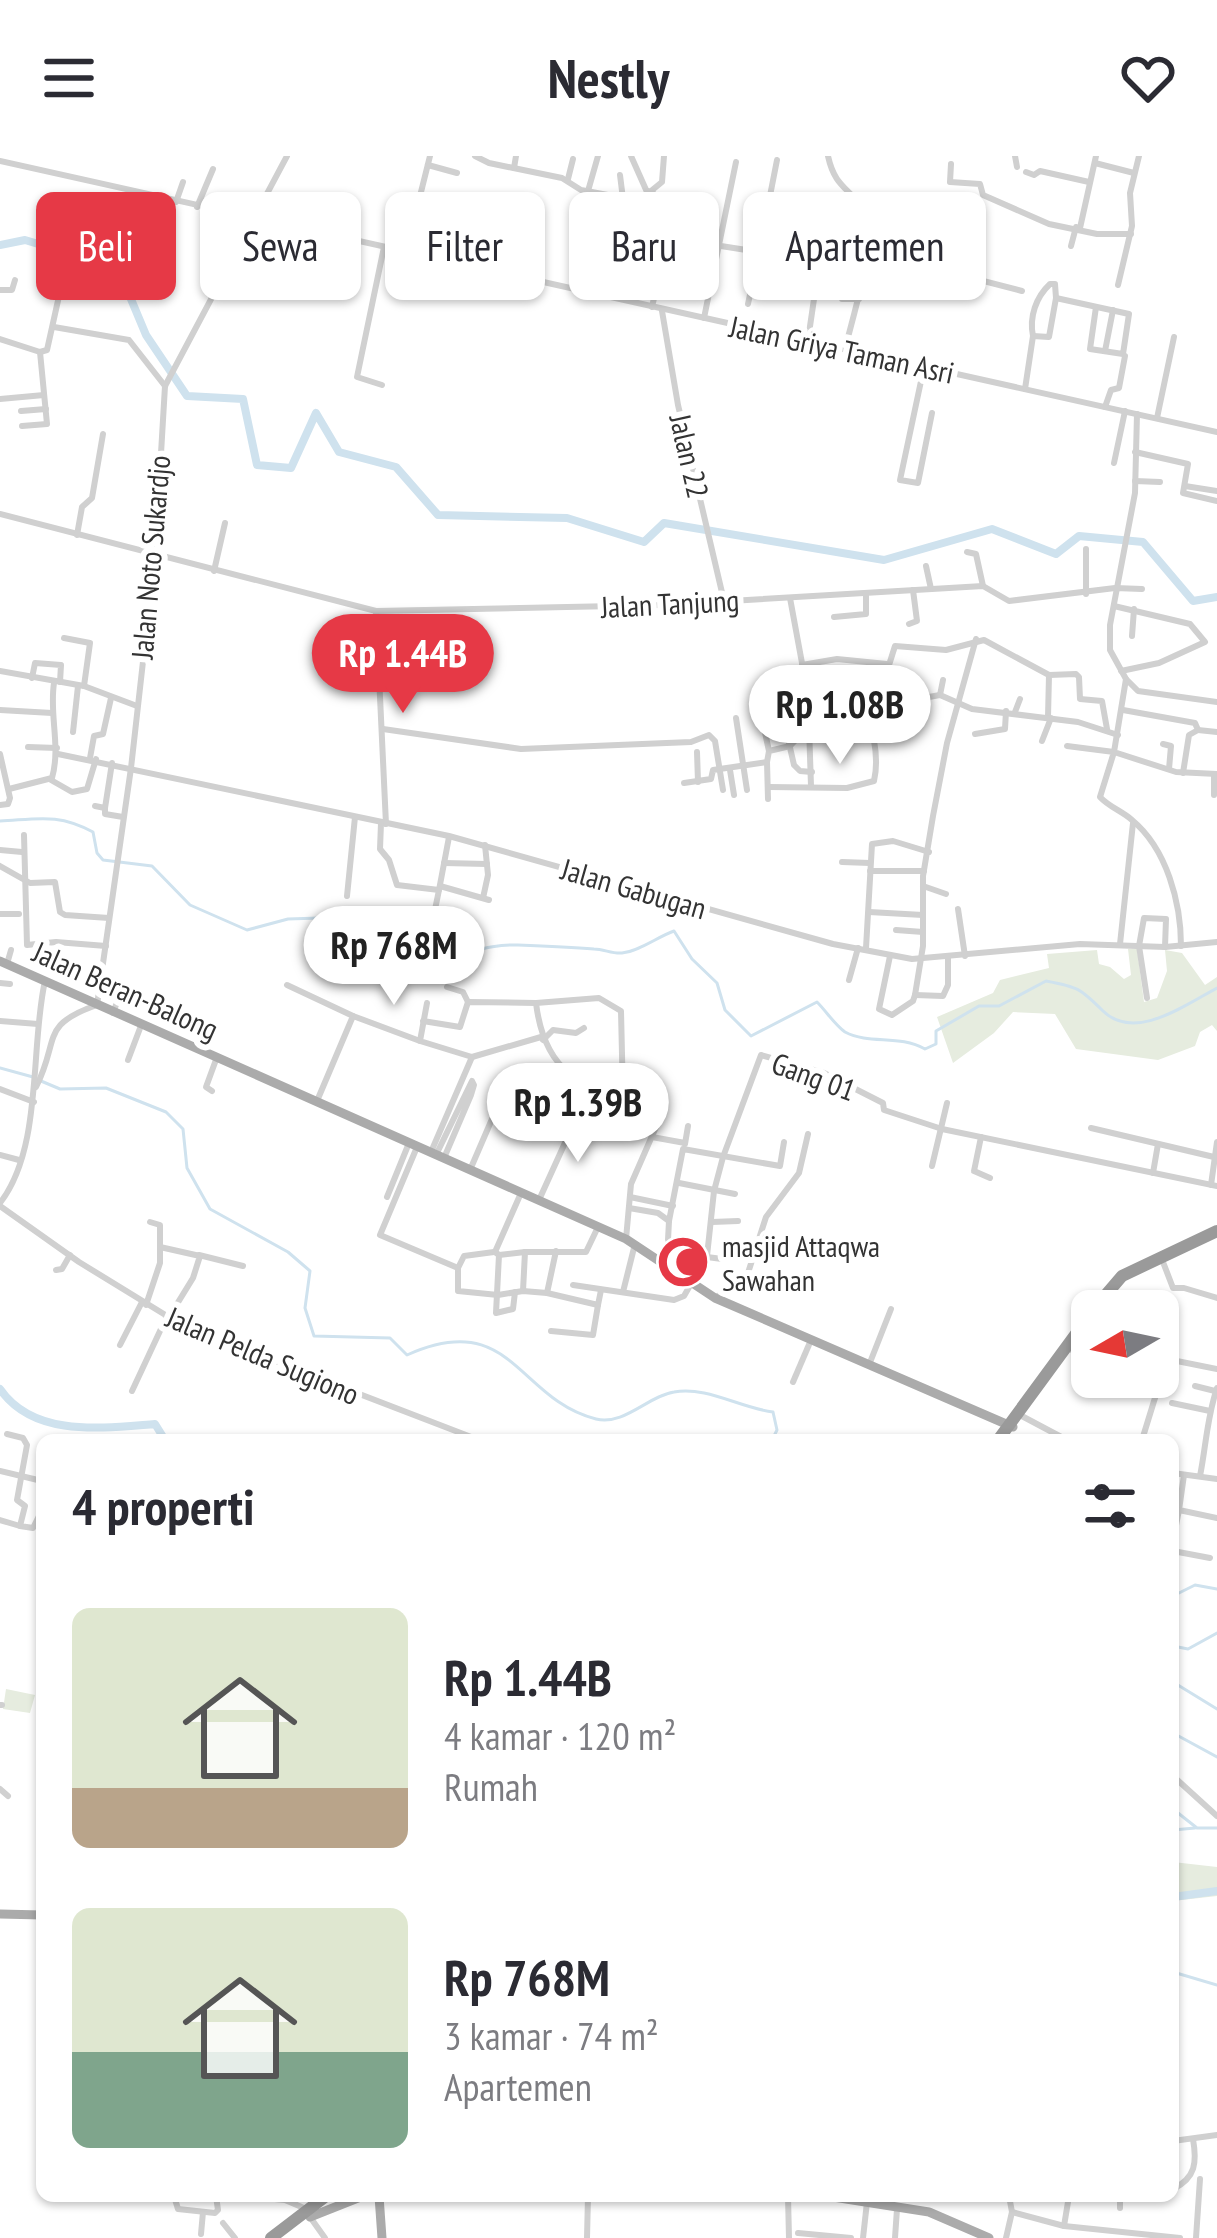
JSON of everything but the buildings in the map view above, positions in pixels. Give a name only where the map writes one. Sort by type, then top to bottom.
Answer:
[{"type":"highway","points":[[1115,1290],[1217,1234]]},
{"type":"highway","points":[[1112,1290],[1122,1276],[1217,1234]]},
{"type":"highway","points":[[1011,1427],[1071,1346]]},
{"type":"highway","points":[[1011,1427],[1071,1351]]},
{"type":"highway","points":[[271,2238],[329,2202]]},
{"type":"highway","points":[[281,2238],[309,2213]]},
{"type":"main road","name":"Jalan Beran-Balong","points":[[4,963],[598,1226],[716,1298],[1011,1427]]},
{"type":"main road","points":[[0,1914],[36,1915]]},
{"type":"main road","points":[[379,2202],[382,2238]]},
{"type":"main road","points":[[867,2202],[929,2212],[989,2238]]},
{"type":"street","points":[[18,156],[22,166]]},
{"type":"street","name":"Jalan Noto Sukardjo","points":[[269,192],[287,156]]},
{"type":"street","points":[[475,156],[592,192]]},
{"type":"street","points":[[514,168],[516,156]]},
{"type":"street","points":[[534,171],[537,156]]},
{"type":"street","points":[[562,156],[574,158],[568,181]]},
{"type":"street","points":[[588,191],[598,156]]},
{"type":"street","points":[[631,156],[645,192]]},
{"type":"street","points":[[651,192],[662,182],[664,156]]},
{"type":"street","points":[[828,156],[845,192]]},
{"type":"street","points":[[1015,156],[1017,167]]},
{"type":"street","points":[[1118,285],[1130,234],[1137,156]]},
{"type":"street","points":[[1071,246],[1095,159],[1134,173]]},
{"type":"street","points":[[771,192],[777,160]]},
{"type":"street","name":"Jalan Griya Taman Asri","points":[[0,161],[133,192]]},
{"type":"street","points":[[421,192],[429,161],[457,173]]},
{"type":"street","points":[[704,318],[736,162]]},
{"type":"street","points":[[951,164],[950,182],[980,184],[982,195],[1049,224],[1097,234],[1130,234]]},
{"type":"street","points":[[196,207],[213,170]]},
{"type":"street","points":[[1025,172],[1090,182]]},
{"type":"street","points":[[619,192],[620,175]]},
{"type":"street","points":[[176,202],[183,182]]},
{"type":"street","name":"Jalan Griya Taman Asri","points":[[176,202],[200,208]]},
{"type":"street","points":[[1041,233],[1049,224]]},
{"type":"street","name":"Jalan Griya Taman Asri","points":[[361,242],[384,247]]},
{"type":"street","points":[[721,246],[743,249]]},
{"type":"street","points":[[382,385],[357,377],[384,247]]},
{"type":"street","points":[[0,290],[13,290],[16,280]]},
{"type":"street","points":[[986,281],[1022,291]]},
{"type":"street","points":[[1025,388],[1034,308],[1040,295],[1055,284],[1048,337],[1033,336]]},
{"type":"street","points":[[1056,298],[1113,310],[1131,317],[1123,354],[1089,348],[1096,307]]},
{"type":"street","points":[[0,339],[47,350],[59,300]]},
{"type":"street","name":"Jalan Noto Sukardjo","points":[[97,1005],[154,555],[165,386],[212,300]]},
{"type":"street","name":"Jalan Griya Taman Asri","points":[[627,300],[1217,432]]},
{"type":"street","points":[[656,306],[657,300]]},
{"type":"street","points":[[748,304],[749,300]]},
{"type":"street","points":[[808,340],[814,300]]},
{"type":"street","points":[[845,350],[859,300]]},
{"type":"street","name":"Jalan 22","points":[[656,306],[724,601]]},
{"type":"street","points":[[1106,351],[1113,310]]},
{"type":"street","points":[[54,327],[129,340],[165,386]]},
{"type":"street","points":[[1157,418],[1174,337]]},
{"type":"street","points":[[22,426],[46,424],[40,352]]},
{"type":"street","points":[[1105,406],[1111,390],[1119,388],[1125,356]]},
{"type":"street","points":[[925,366],[898,477],[913,484],[918,483],[932,413]]},
{"type":"street","points":[[0,398],[44,394]]},
{"type":"street","points":[[21,411],[46,409]]},
{"type":"street","points":[[1114,463],[1125,412]]},
{"type":"street","points":[[1137,413],[1135,481],[1109,643],[1123,675],[1138,691],[1217,702]]},
{"type":"street","points":[[912,424],[929,428]]},
{"type":"street","points":[[77,535],[83,505],[92,498],[103,434]]},
{"type":"street","points":[[905,452],[923,455]]},
{"type":"street","points":[[1135,452],[1188,464],[1185,496],[1217,501]]},
{"type":"street","points":[[1135,481],[1160,482]]},
{"type":"street","points":[[1184,485],[1217,491]]},
{"type":"street","name":"Jalan Tanjung","points":[[0,514],[376,611],[724,601],[983,586],[1009,601],[1142,589]]},
{"type":"street","points":[[214,571],[225,523]]},
{"type":"street","points":[[1086,549],[1086,594]]},
{"type":"street","points":[[967,552],[980,561],[983,586]]},
{"type":"street","points":[[926,566],[931,589]]},
{"type":"street","points":[[909,623],[917,621],[914,590]]},
{"type":"street","points":[[834,617],[866,614],[866,592]]},
{"type":"street","points":[[790,598],[809,701],[812,786]]},
{"type":"street","points":[[1113,606],[1190,624],[1205,642],[1123,675]]},
{"type":"street","points":[[1132,636],[1134,609]]},
{"type":"street","points":[[376,611],[383,728],[380,849],[389,860],[395,884],[486,899],[485,845]]},
{"type":"street","points":[[64,638],[89,642],[73,732]]},
{"type":"street","points":[[890,955],[880,1012],[892,1015],[915,995],[924,871],[947,742],[976,640]]},
{"type":"street","points":[[886,701],[895,646],[946,650],[976,640],[989,642],[1048,675],[1079,676],[1078,696],[1102,701],[1107,729]]},
{"type":"street","points":[[802,665],[837,659],[889,665]]},
{"type":"street","points":[[32,678],[35,663],[61,665],[52,698],[57,751],[51,780]]},
{"type":"street","points":[[0,671],[81,686],[137,706]]},
{"type":"street","points":[[1042,741],[1050,718],[1048,675]]},
{"type":"street","points":[[1123,675],[1123,710],[1100,797],[1133,820],[1150,841],[1177,902],[1181,946]]},
{"type":"street","points":[[940,695],[943,680]]},
{"type":"street","points":[[809,701],[908,702],[940,695],[961,705],[1050,718],[1118,735]]},
{"type":"street","points":[[42,698],[52,698]]},
{"type":"street","points":[[9,788],[51,780],[72,793],[76,788],[87,789],[94,736],[103,734],[111,698]]},
{"type":"street","points":[[975,734],[1005,729],[1020,699]]},
{"type":"street","points":[[769,787],[847,788],[874,781],[872,734],[861,700]]},
{"type":"street","points":[[781,704],[794,765],[812,772]]},
{"type":"street","points":[[0,710],[52,713]]},
{"type":"street","points":[[1123,710],[1191,722],[1198,730]]},
{"type":"street","points":[[736,718],[747,790]]},
{"type":"street","points":[[790,746],[809,726]]},
{"type":"street","points":[[383,728],[521,749],[695,742],[712,735],[723,790]]},
{"type":"street","points":[[764,728],[769,751],[768,799]]},
{"type":"street","points":[[1183,772],[1190,735],[1198,730],[1217,732]]},
{"type":"street","points":[[1163,744],[1171,746],[1169,770]]},
{"type":"street","points":[[769,751],[790,746]]},
{"type":"street","points":[[1067,746],[1114,752],[1169,770],[1216,774],[1214,795]]},
{"type":"street","name":"Jalan Gabugan","points":[[28,747],[449,836],[771,928],[890,955],[948,958],[1080,944],[1217,942]]},
{"type":"street","points":[[697,752],[698,782]]},
{"type":"street","points":[[0,754],[10,802],[0,806]]},
{"type":"street","points":[[684,783],[711,779],[713,770],[766,762]]},
{"type":"street","points":[[112,763],[100,807],[105,814],[123,817]]},
{"type":"street","points":[[730,770],[734,796]]},
{"type":"street","points":[[346,896],[355,817]]},
{"type":"street","points":[[1120,944],[1133,820]]},
{"type":"street","points":[[24,836],[27,946],[66,942],[106,946]]},
{"type":"street","points":[[430,934],[449,836]]},
{"type":"street","points":[[849,980],[862,949],[869,912],[872,844],[893,841],[928,852]]},
{"type":"street","points":[[0,850],[22,852]]},
{"type":"street","points":[[842,862],[924,871]]},
{"type":"street","points":[[444,863],[488,864]]},
{"type":"street","points":[[0,866],[26,881],[55,882],[60,912],[65,915],[109,918]]},
{"type":"street","points":[[923,886],[946,894]]},
{"type":"street","points":[[958,909],[965,956]]},
{"type":"street","points":[[869,912],[923,915]]},
{"type":"street","points":[[0,914],[20,914]]},
{"type":"street","points":[[1148,998],[1139,946],[1141,920],[1150,916],[1166,919],[1165,946]]},
{"type":"street","points":[[896,930],[923,932]]},
{"type":"street","points":[[4,963],[10,950]]},
{"type":"street","points":[[915,995],[943,996],[948,958]]},
{"type":"street","points":[[0,1204],[19,1160],[34,1102],[45,981]]},
{"type":"street","points":[[0,982],[10,984]]},
{"type":"street","points":[[287,985],[353,1016],[472,1058],[542,1039],[553,1030],[576,1033],[584,1028]]},
{"type":"street","name":"Jalan Noto Sukardjo","points":[[100,986],[111,1011]]},
{"type":"street","points":[[111,1011],[123,986]]},
{"type":"street","points":[[423,1022],[460,1025],[468,1002],[463,992],[447,987]]},
{"type":"street","points":[[468,1002],[599,998],[621,1011],[623,1098]]},
{"type":"street","points":[[420,1040],[427,1003]]},
{"type":"street","points":[[536,1003],[542,1039],[579,1082],[638,1106],[658,1109],[629,1197],[631,1242],[623,1292]]},
{"type":"street","points":[[36,1088],[61,1021],[97,1005]]},
{"type":"street","points":[[317,1101],[353,1016]]},
{"type":"street","points":[[0,1021],[38,1024]]},
{"type":"street","points":[[128,1060],[142,1023]]},
{"type":"street","name":"Gang 01","points":[[692,1284],[707,1255],[722,1157],[760,1055],[824,1073],[883,1103],[884,1110],[942,1129]]},
{"type":"street","points":[[212,1091],[206,1087],[217,1057]]},
{"type":"street","points":[[437,1155],[472,1058]]},
{"type":"street","points":[[472,1081],[471,1095],[437,1155],[472,1081]]},
{"type":"street","points":[[0,1089],[34,1102]]},
{"type":"street","points":[[932,1166],[947,1103]]},
{"type":"street","points":[[539,1200],[578,1112]]},
{"type":"street","points":[[470,1170],[492,1119]]},
{"type":"street","points":[[688,1126],[668,1240],[722,1259],[724,1248]]},
{"type":"street","points":[[1091,1128],[1214,1157]]},
{"type":"street","points":[[942,1129],[1214,1186],[1217,1142]]},
{"type":"street","points":[[716,1298],[747,1276],[766,1217],[800,1170],[808,1134]]},
{"type":"street","points":[[652,1137],[722,1157],[790,1168],[795,1176]]},
{"type":"street","points":[[981,1137],[974,1171],[990,1178]]},
{"type":"street","points":[[780,1166],[784,1142]]},
{"type":"street","points":[[387,1197],[413,1144]]},
{"type":"street","points":[[413,1144],[380,1234],[458,1268]]},
{"type":"street","points":[[1153,1173],[1158,1144]]},
{"type":"street","points":[[0,1155],[19,1160]]},
{"type":"street","points":[[678,1183],[735,1194]]},
{"type":"street","points":[[521,1192],[497,1253],[496,1313],[507,1313],[515,1304],[525,1252]]},
{"type":"street","points":[[629,1197],[673,1205]]},
{"type":"street","name":"Jalan Pelda Sugiono","points":[[0,1204],[144,1304],[202,1335],[462,1434]]},
{"type":"street","points":[[628,1208],[658,1213],[669,1221]]},
{"type":"street","points":[[711,1222],[738,1221]]},
{"type":"street","points":[[119,1345],[156,1280],[160,1225],[150,1222]]},
{"type":"street","points":[[598,1226],[586,1252],[464,1256],[458,1268],[458,1292],[547,1293],[598,1305]]},
{"type":"street","points":[[160,1247],[243,1266]]},
{"type":"street","points":[[547,1293],[556,1251]]},
{"type":"street","points":[[56,1270],[62,1269],[70,1255]]},
{"type":"street","points":[[132,1391],[193,1278],[200,1255]]},
{"type":"street","points":[[1163,1262],[1173,1288],[1217,1298]]},
{"type":"street","points":[[573,1285],[674,1300],[692,1284]]},
{"type":"street","points":[[551,1331],[593,1335],[601,1290]]},
{"type":"street","points":[[869,1365],[891,1309]]},
{"type":"street","points":[[793,1382],[811,1340]]},
{"type":"street","points":[[1179,1361],[1217,1369]]},
{"type":"street","points":[[1195,1385],[1216,1389],[1200,1476]]},
{"type":"street","points":[[1144,1434],[1155,1398]]},
{"type":"street","points":[[1172,1403],[1210,1411]]},
{"type":"street","points":[[1011,1427],[1041,1434]]},
{"type":"street","points":[[7,1434],[26,1440],[18,1502],[25,1506],[20,1526]]},
{"type":"street","points":[[0,1471],[36,1479]]},
{"type":"street","points":[[1179,1474],[1217,1479]]},
{"type":"street","points":[[1184,1474],[1179,1510],[1217,1518]]},
{"type":"street","points":[[0,1520],[33,1528],[36,1517]]},
{"type":"street","points":[[1179,1547],[1210,1558]]},
{"type":"street","points":[[1179,1781],[1217,1816]]},
{"type":"street","points":[[0,1790],[8,1796]]},
{"type":"street","points":[[1179,2140],[1217,2135]]},
{"type":"street","points":[[1193,2139],[1196,2238]]},
{"type":"street","points":[[1179,2185],[1196,2177],[1215,2180]]},
{"type":"street","points":[[176,2202],[178,2209],[218,2210]]},
{"type":"street","points":[[217,2202],[222,2221],[235,2238]]},
{"type":"street","points":[[289,2202],[309,2213],[325,2238]]},
{"type":"street","points":[[587,2238],[588,2202]]},
{"type":"street","points":[[789,2202],[794,2236],[850,2238]]},
{"type":"street","points":[[863,2238],[867,2202]]},
{"type":"street","points":[[1006,2238],[1010,2202]]},
{"type":"street","points":[[1064,2226],[1069,2202]]},
{"type":"street","points":[[1120,2202],[1120,2208]]},
{"type":"street","points":[[895,2238],[898,2205]]},
{"type":"street","points":[[201,2234],[202,2212]]},
{"type":"street","points":[[1012,2212],[1064,2226],[1180,2238]]},
{"type":"shaded area","points":[[1128,949],[1137,949],[1144,1002],[1157,998],[1167,971],[1165,950],[1182,953],[1205,985],[1217,977],[1217,1031],[1212,1025],[1200,1032],[1195,1046],[1158,1060],[1076,1049],[1055,1014],[1013,1012],[994,1033],[953,1063],[937,1017],[993,993],[1000,980],[1049,968],[1047,954],[1097,950],[1099,964],[1124,979],[1131,975]]},
{"type":"shaded area","points":[[6,1689],[35,1695],[30,1713],[3,1709]]},
{"type":"shaded area","points":[[1179,1863],[1217,1867],[1217,1896],[1179,1900]]},
{"type":"waterway","points":[[0,245],[25,240],[118,268],[146,335],[187,396],[243,399],[257,465],[291,468],[316,413],[339,452],[396,467],[438,515],[567,518],[644,542],[664,523],[884,560],[992,529],[1056,554],[1079,536],[1143,542],[1193,601],[1217,597]]},
{"type":"waterway","points":[[0,821],[48,819],[81,826],[93,832],[103,860],[152,866],[190,905],[247,930],[288,919],[350,917],[383,934],[388,949],[422,959],[518,945],[622,953],[674,931],[692,959],[717,983],[725,1010],[751,1036],[817,1002],[845,1032],[925,1049],[936,1044],[936,1031],[979,1006],[999,1006],[1046,981],[1078,990],[1116,1020],[1130,1023],[1160,1018],[1217,988]]},
{"type":"waterway","points":[[0,1068],[33,1077]]},
{"type":"waterway","points":[[41,1081],[60,1089],[106,1088],[166,1112],[183,1129],[187,1168],[210,1209],[288,1252],[310,1271],[305,1308],[314,1336],[390,1338],[407,1355],[442,1343],[470,1342],[492,1349],[570,1409],[596,1419],[626,1415],[655,1399],[686,1391],[773,1412],[775,1434]]},
{"type":"waterway","points":[[0,1389],[14,1405],[50,1423],[92,1428],[155,1424],[161,1434]]},
{"type":"waterway","points":[[1179,1593],[1195,1585],[1217,1589]]},
{"type":"waterway","points":[[1179,1647],[1188,1649],[1217,1633]]},
{"type":"waterway","points":[[1179,1686],[1217,1709]]},
{"type":"waterway","points":[[1179,1736],[1217,1757]]},
{"type":"waterway","points":[[1179,1814],[1197,1828],[1217,1828]]},
{"type":"waterway","points":[[1179,1829],[1195,1828]]},
{"type":"waterway","points":[[1179,1896],[1217,1891]]},
{"type":"waterway","points":[[1179,1974],[1217,1985]]},
{"type":"place","name":"masjid Attaqwa Sawahan","points":[[683,1262]]}]
